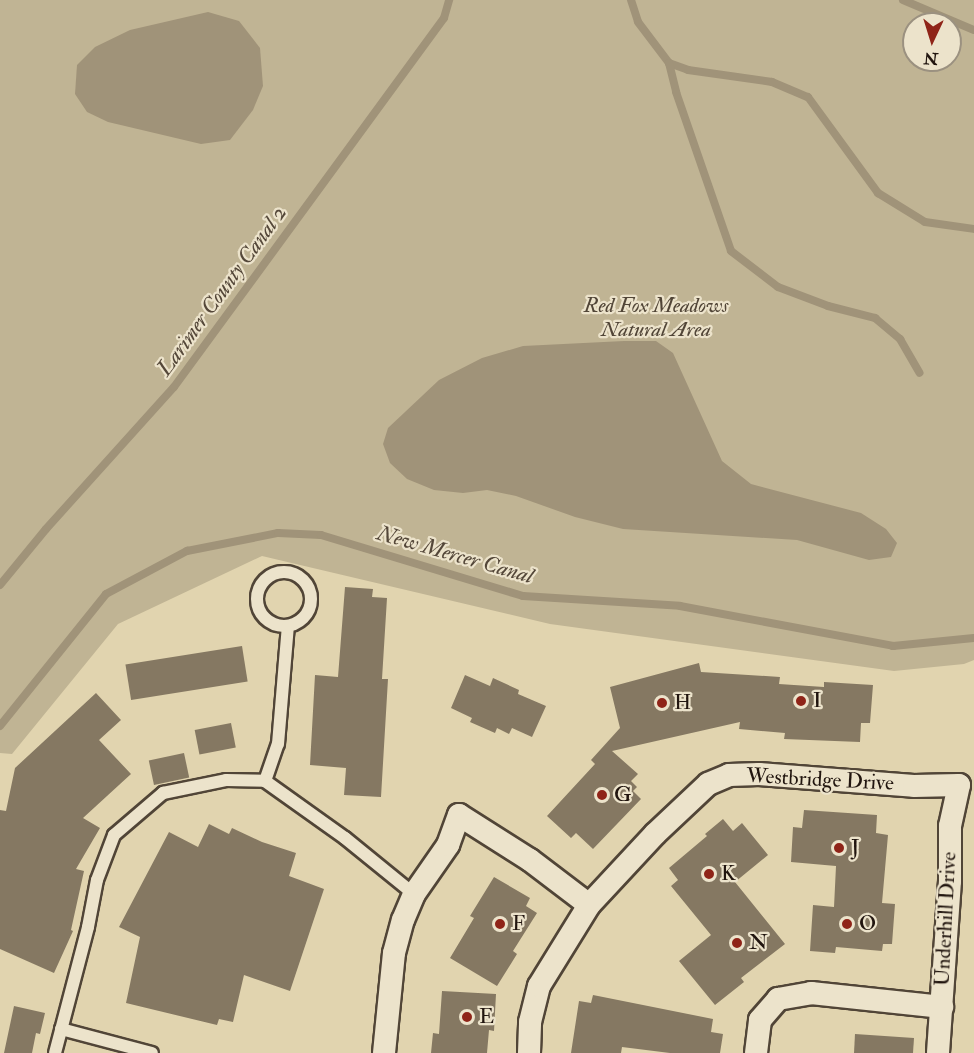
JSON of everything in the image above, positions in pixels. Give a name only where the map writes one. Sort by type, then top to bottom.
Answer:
[{"type":"street","name":"Westbridge Drive","points":[[529,1053],[530,1022],[539,986],[589,905],[655,834],[708,784],[729,775],[759,774],[914,786],[959,785]]},
{"type":"street","name":"Underhill Drive","points":[[938,1053],[950,881],[950,826],[959,785]]},
{"type":"street","points":[[384,1053],[394,952],[403,920],[414,894],[448,845],[459,815],[530,860],[589,905]]},
{"type":"street","points":[[756,1053],[760,1020],[778,999],[812,993],[942,1007]]},
{"type":"lane","points":[[280,571],[298,575],[305,580],[312,595],[308,612],[303,619],[288,626],[269,622],[258,607],[258,588],[264,580],[280,571]]},
{"type":"lane","points":[[265,781],[278,744],[288,626]]},
{"type":"lane","points":[[55,1053],[88,927],[97,880],[114,835],[163,792],[226,780],[265,781],[345,838],[414,894]]},
{"type":"lane","points":[[61,1029],[152,1053]]},
{"type":"green space","name":"Red Fox Meadows Natural Area","points":[[0,0],[974,0],[974,660],[964,664],[894,671],[550,624],[262,556],[118,624],[12,754],[0,753]]},
{"type":"shaded area","points":[[208,12],[239,21],[260,48],[263,86],[253,110],[230,140],[201,144],[108,122],[87,112],[75,94],[77,65],[95,47],[130,30]]},
{"type":"shaded area","points":[[656,341],[673,353],[722,461],[751,484],[861,513],[886,529],[897,543],[891,557],[869,560],[797,540],[623,529],[575,517],[516,496],[487,490],[463,493],[434,490],[407,479],[390,463],[383,444],[388,428],[439,380],[482,358],[523,346]]},
{"type":"building","points":[[345,587],[373,589],[372,597],[387,598],[382,679],[388,679],[381,797],[344,795],[346,768],[310,765],[315,675],[338,677]]},
{"type":"building","points":[[242,646],[248,682],[131,700],[125,664]]},
{"type":"building","points":[[699,663],[701,672],[780,677],[779,684],[824,687],[824,682],[873,685],[870,723],[861,723],[860,742],[784,739],[785,733],[739,729],[740,722],[612,751],[638,774],[631,781],[637,787],[633,791],[641,799],[593,849],[576,833],[571,838],[547,816],[595,764],[591,760],[620,728],[610,687]]},
{"type":"building","points":[[465,675],[490,686],[493,678],[519,690],[518,694],[546,706],[532,737],[512,728],[509,734],[497,728],[495,733],[470,722],[472,718],[451,708]]},
{"type":"building","points":[[96,693],[121,720],[99,740],[131,774],[83,818],[100,828],[76,869],[84,871],[71,930],[73,931],[54,973],[0,949],[0,810],[6,811],[15,768]]},
{"type":"building","points":[[231,723],[236,748],[199,755],[195,730]]},
{"type":"building","points":[[184,753],[189,777],[154,785],[149,760]]},
{"type":"building","points":[[804,810],[877,815],[876,833],[888,835],[882,903],[895,904],[892,944],[883,944],[882,951],[836,947],[835,953],[810,951],[813,905],[834,907],[836,866],[791,862],[793,827],[802,828]]},
{"type":"building","points":[[723,819],[733,831],[742,823],[768,855],[735,882],[785,944],[741,978],[744,982],[715,1005],[679,961],[711,935],[671,886],[678,880],[669,868],[707,836],[705,834]]},
{"type":"building","points":[[209,824],[229,834],[232,828],[262,842],[296,853],[289,876],[324,889],[290,991],[244,975],[233,1022],[219,1019],[217,1025],[126,1003],[140,937],[119,927],[169,832],[198,847]]},
{"type":"building","name":"F","points":[[494,877],[530,898],[526,906],[537,913],[513,951],[517,954],[497,986],[450,958],[474,918],[470,916]]},
{"type":"building","name":"E","points":[[442,991],[496,994],[494,1031],[489,1030],[487,1053],[431,1053],[433,1033],[439,1034]]},
{"type":"building","points":[[593,995],[713,1019],[711,1032],[723,1034],[720,1053],[670,1053],[622,1047],[621,1053],[571,1053],[579,1001],[591,1003]]},
{"type":"building","points":[[14,1006],[45,1013],[40,1034],[36,1033],[32,1053],[4,1053]]},
{"type":"building","points":[[855,1034],[914,1038],[913,1053],[854,1053]]},
{"type":"waterway","name":"Larimer County Canal 2","points":[[0,585],[46,529],[174,387],[444,18],[449,0]]},
{"type":"waterway","points":[[631,0],[638,22],[669,63],[688,70],[772,82],[808,97],[878,193],[925,222],[974,229]]},
{"type":"waterway","points":[[903,0],[974,30]]},
{"type":"waterway","points":[[669,63],[676,92],[731,251],[778,287],[828,306],[875,318],[900,339],[920,373]]},
{"type":"waterway","name":"New Mercer Canal","points":[[0,726],[106,594],[187,551],[278,533],[321,535],[523,596],[680,606],[893,646],[974,638]]},
{"type":"place","name":"I","points":[[801,701]]},
{"type":"place","name":"H","points":[[662,703]]},
{"type":"place","name":"G","points":[[602,795]]},
{"type":"place","name":"J","points":[[839,848]]},
{"type":"place","name":"K","points":[[709,874]]},
{"type":"place","name":"F","points":[[500,924]]},
{"type":"place","name":"O","points":[[847,924]]},
{"type":"place","name":"N","points":[[737,943]]},
{"type":"place","name":"E","points":[[467,1017]]}]
